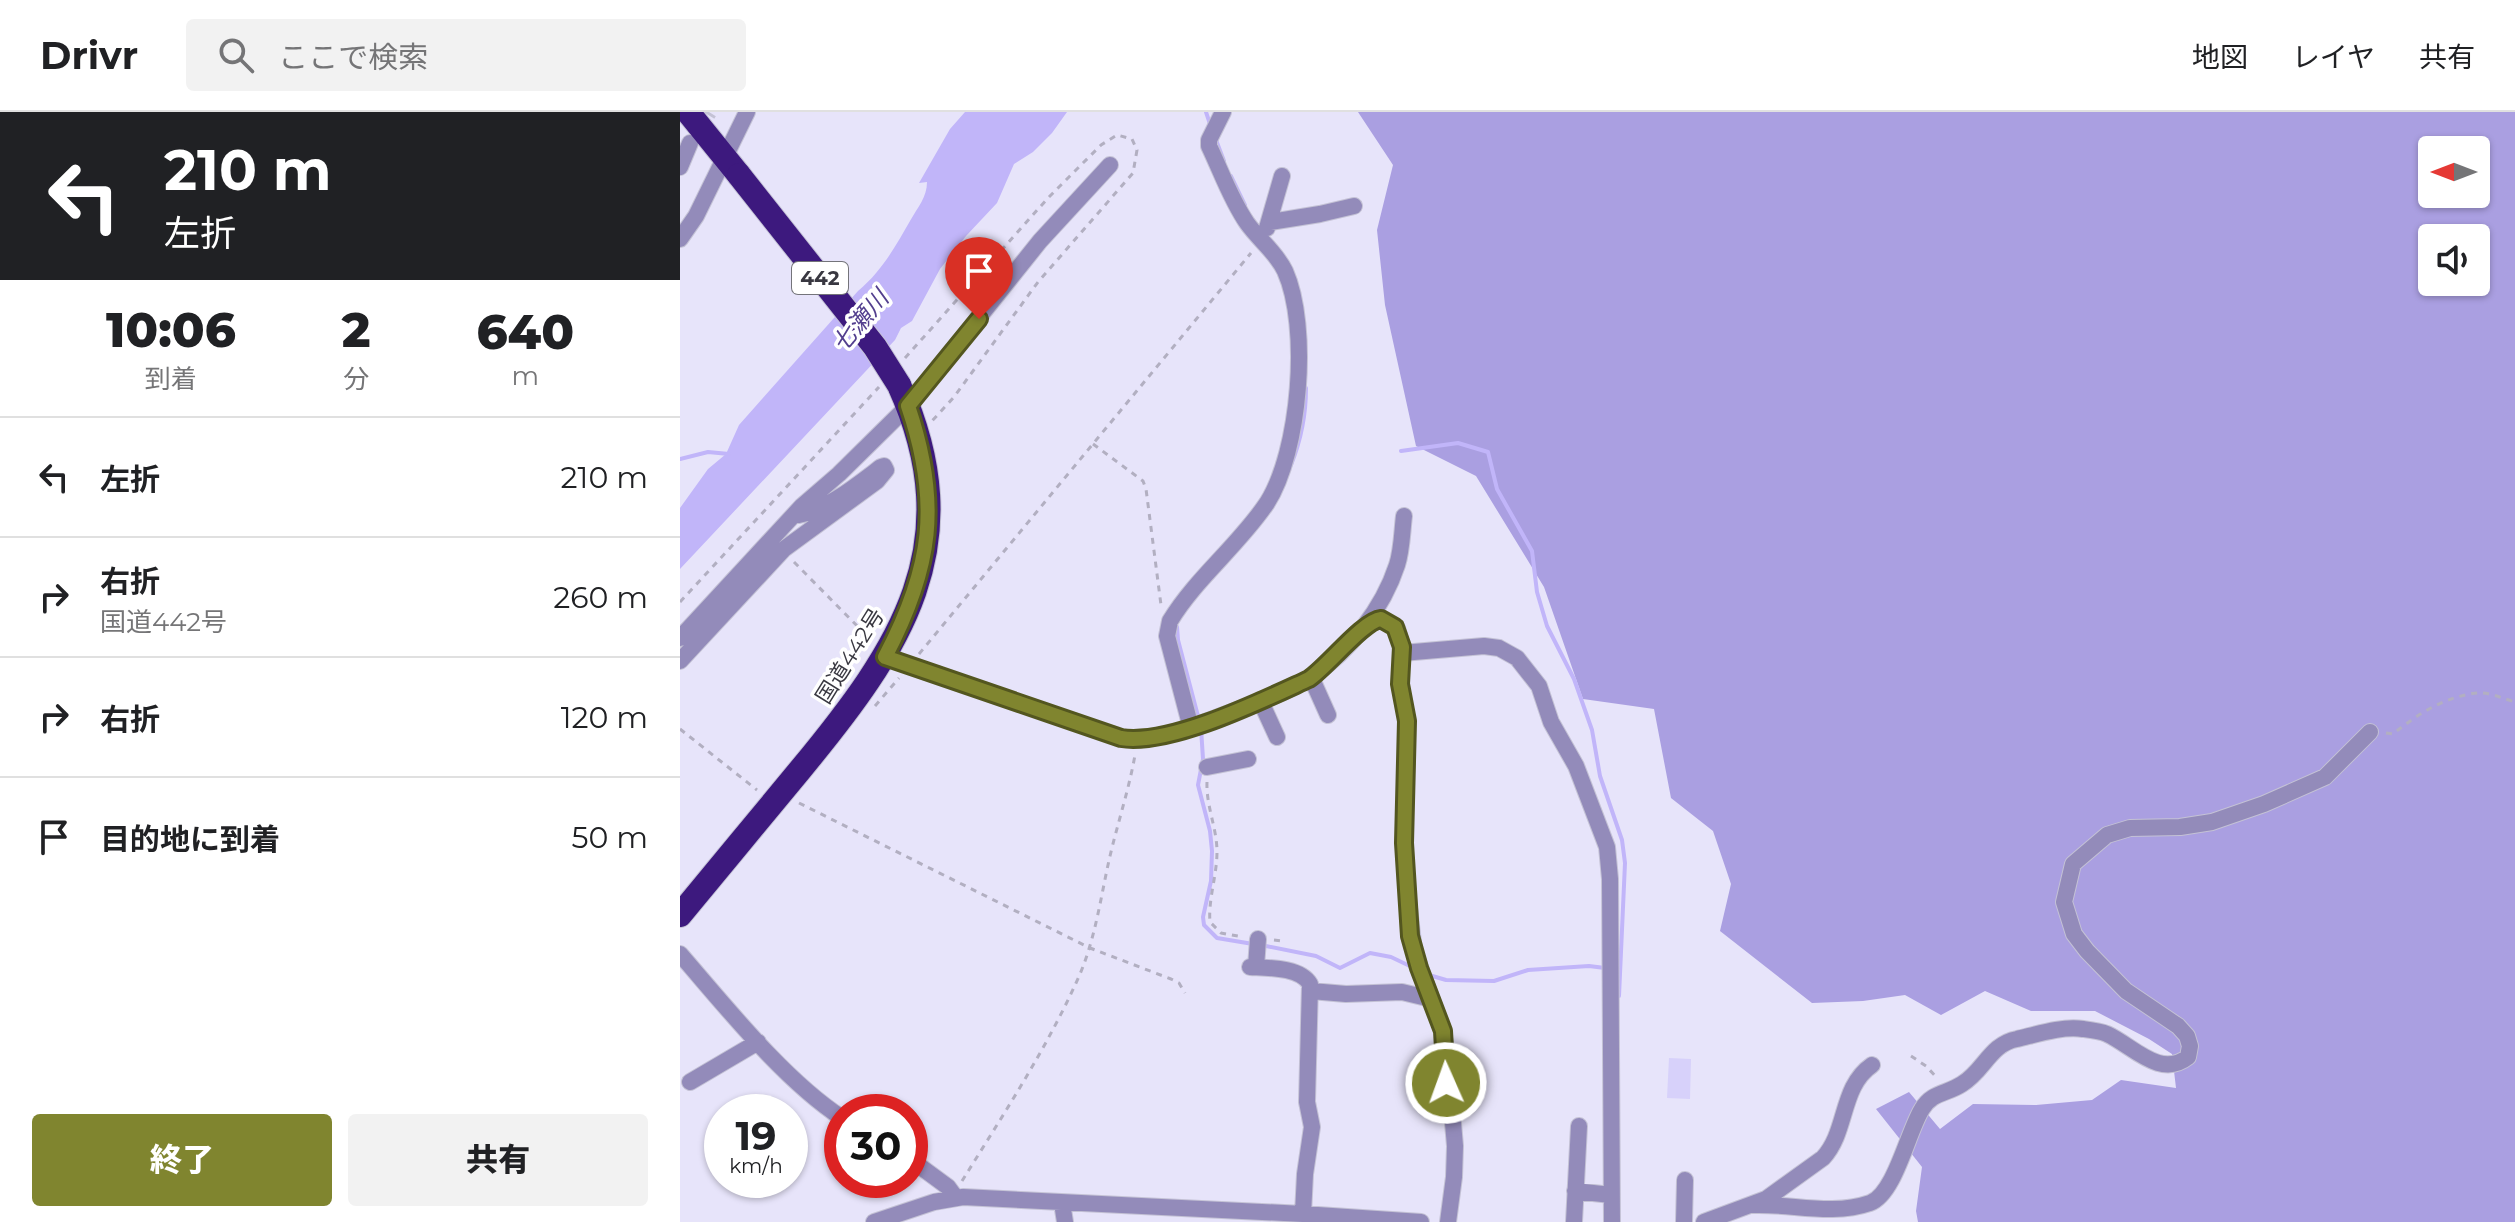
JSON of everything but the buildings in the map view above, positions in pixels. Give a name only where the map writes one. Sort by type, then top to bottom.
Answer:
[{"type":"highway","name":"国道442号","points":[[680,915],[840,722],[877,652],[908,613],[926,547],[928,505],[925,465],[897,385],[875,347],[688,112]]},
{"type":"street","points":[[680,239],[732,167],[747,112]]},
{"type":"street","points":[[1191,728],[1167,636],[1170,621],[1268,501],[1291,446],[1297,408],[1298,335],[1289,281],[1278,258],[1247,222],[1209,146],[1223,112]]},
{"type":"street","points":[[680,167],[690,143]]},
{"type":"street","points":[[680,638],[793,515],[839,474],[897,385],[1040,241],[1110,165]]},
{"type":"street","points":[[1261,240],[1270,222],[1282,176]]},
{"type":"street","points":[[1270,222],[1354,206]]},
{"type":"street","points":[[680,661],[783,551],[877,481],[884,474],[884,466],[814,510],[793,515]]},
{"type":"street","points":[[877,652],[909,666],[1121,738],[1138,739],[1191,728],[1311,677],[1326,666],[1369,622],[1396,568],[1404,516]]},
{"type":"street","points":[[1369,622],[1381,619],[1395,627],[1401,640],[1400,684],[1407,721],[1406,882],[1412,943],[1444,1036],[1446,1083],[1453,1123],[1454,1177],[1448,1222]]},
{"type":"street","points":[[1402,653],[1484,646],[1512,654],[1539,686],[1551,722],[1576,766],[1603,835],[1609,860],[1612,1222]]},
{"type":"street","points":[[1311,677],[1328,715]]},
{"type":"street","points":[[1260,700],[1277,737]]},
{"type":"street","points":[[1755,1205],[1824,1210],[1873,1202],[1886,1188],[1923,1106],[1939,1092],[1953,1089],[1968,1080],[2000,1045],[2009,1041],[2080,1028],[2104,1033],[2147,1059],[2164,1065],[2179,1064],[2188,1057],[2190,1046],[2187,1036],[2178,1026],[2126,991],[2074,934],[2064,902],[2073,864],[2107,835],[2130,828],[2180,827],[2212,822],[2276,799],[2325,777],[2370,732]]},
{"type":"street","points":[[1207,767],[1248,759]]},
{"type":"street","points":[[1258,939],[1253,967],[1300,974],[1308,980],[1311,991],[1307,1102],[1312,1127],[1303,1214]]},
{"type":"street","points":[[680,954],[758,1042],[824,1104]]},
{"type":"street","points":[[1311,991],[1346,994],[1402,992],[1431,999]]},
{"type":"street","points":[[690,1082],[758,1042]]},
{"type":"street","points":[[1704,1222],[1755,1205],[1829,1152],[1852,1088],[1861,1073],[1872,1065]]},
{"type":"street","points":[[1574,1222],[1579,1126]]},
{"type":"street","points":[[928,1174],[954,1195]]},
{"type":"street","points":[[1684,1222],[1685,1180]]},
{"type":"street","points":[[1575,1191],[1611,1195]]},
{"type":"street","points":[[874,1222],[954,1195],[1421,1222]]},
{"type":"street","points":[[1062,1203],[1065,1222]]},
{"type":"path","points":[[680,602],[897,385],[1048,198],[1110,137],[1124,136],[1135,144],[1137,150],[1133,173],[1038,282],[954,397],[932,422]]},
{"type":"path","points":[[871,711],[1261,240]]},
{"type":"path","points":[[1093,444],[1143,481],[1161,607]]},
{"type":"path","points":[[783,551],[872,640],[877,652]]},
{"type":"path","points":[[2370,732],[2393,734],[2438,704],[2481,693],[2515,702]]},
{"type":"path","points":[[680,729],[756,792],[766,780]]},
{"type":"path","points":[[954,1195],[1065,1007],[1090,948],[1138,739]]},
{"type":"path","points":[[1207,767],[1206,792],[1217,850],[1210,922],[1215,929],[1227,935],[1283,941]]},
{"type":"path","points":[[794,801],[1090,948],[1171,979],[1179,983],[1185,993]]},
{"type":"path","points":[[1911,1056],[1953,1089]]},
{"type":"shaded area","points":[[1358,112],[2515,112],[2515,1222],[1918,1222],[1916,1211],[1922,1167],[1876,1109],[1909,1092],[1940,1129],[1973,1104],[2036,1105],[2092,1100],[2121,1080],[2176,1088],[2172,1054],[2095,1011],[2031,1011],[1985,991],[1941,1015],[1905,995],[1812,1003],[1720,931],[1731,884],[1713,831],[1671,798],[1654,709],[1583,699],[1544,587],[1476,476],[1416,446],[1385,305],[1377,230],[1393,165]]},
{"type":"shaded area","points":[[1669,1058],[1691,1059],[1690,1099],[1667,1098]]},
{"type":"water","name":"七瀬川","points":[[965,112],[1067,112],[1033,152],[1014,164],[997,203],[940,269],[912,321],[901,328],[895,340],[680,569],[680,508],[708,469],[726,454],[739,425],[887,258],[924,197],[927,182],[919,183],[950,129]]},
{"type":"waterway","points":[[1206,112],[1210,124]]},
{"type":"waterway","points":[[1216,140],[1224,161]]},
{"type":"waterway","points":[[1231,176],[1245,205]]},
{"type":"waterway","points":[[1291,465],[1302,427],[1306,388]]},
{"type":"waterway","points":[[1401,451],[1458,443],[1488,452],[1497,489],[1532,551],[1537,592],[1547,626],[1574,679],[1592,730],[1600,776],[1622,840],[1625,863],[1619,996]]},
{"type":"waterway","points":[[680,459],[708,452],[729,454]]},
{"type":"waterway","points":[[1177,627],[1199,720]]},
{"type":"waterway","points":[[1201,728],[1203,759],[1198,785],[1212,851],[1204,925],[1217,938],[1253,944]]},
{"type":"waterway","points":[[1261,945],[1316,956],[1340,968],[1370,953],[1391,957],[1414,968]]},
{"type":"waterway","points":[[1429,975],[1446,980],[1494,981],[1528,970],[1589,966],[1605,968]]},
{"type":"tunnel","points":[[695,135],[709,112]]},
{"type":"route","points":[[979,319],[908,406],[925,465],[928,505],[926,547],[908,613],[885,657],[1121,738],[1138,739],[1180,732],[1309,679],[1369,622],[1381,619],[1395,627],[1402,647],[1400,684],[1407,721],[1404,843],[1410,936],[1443,1031],[1446,1083]]}]
